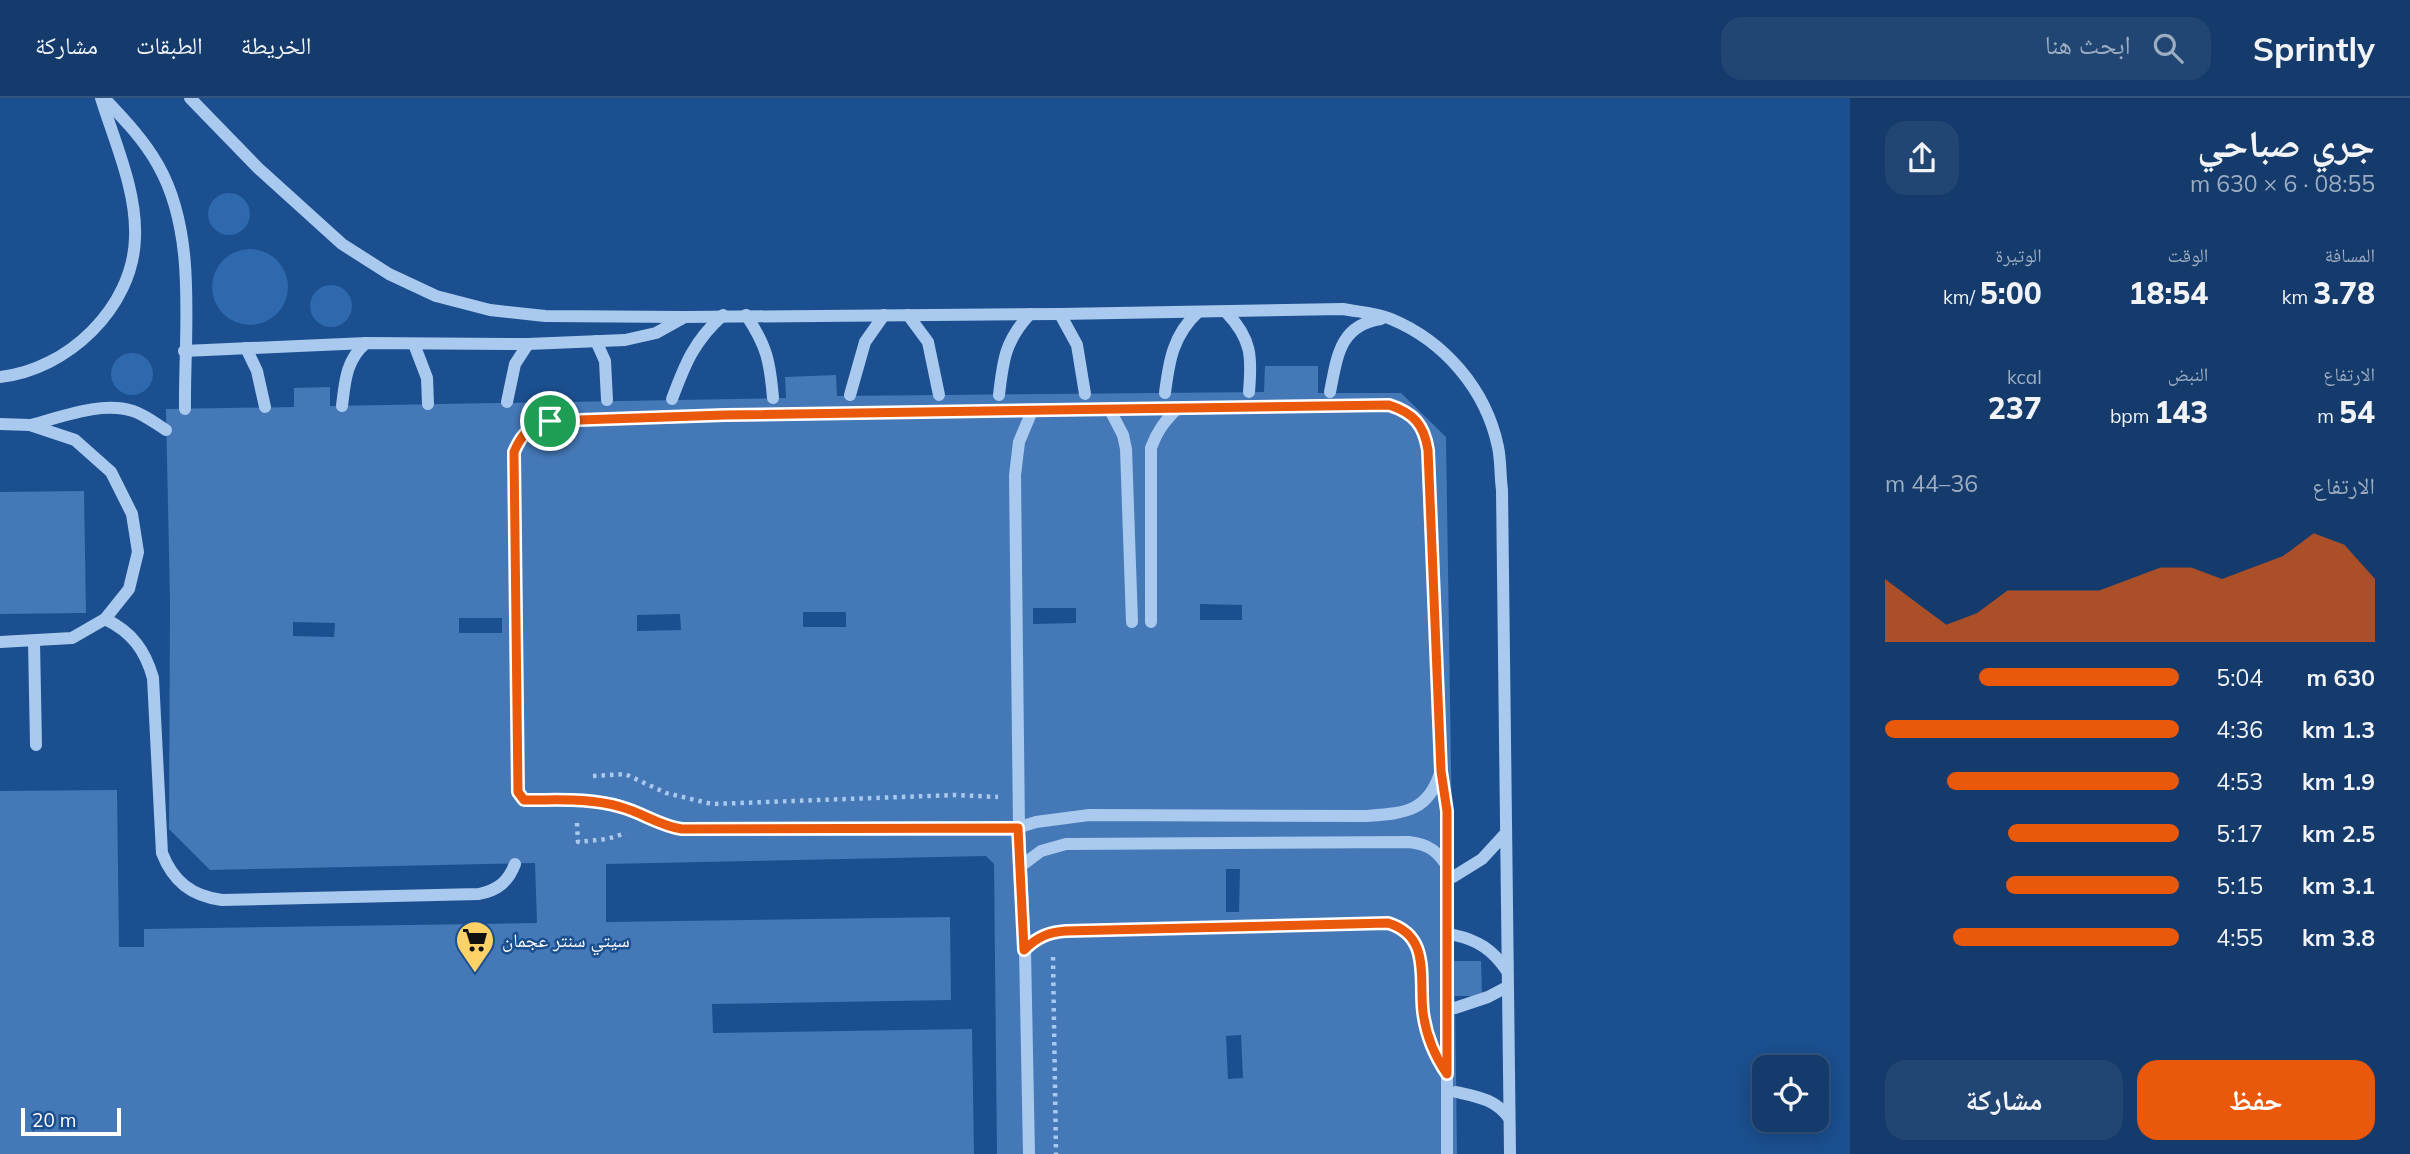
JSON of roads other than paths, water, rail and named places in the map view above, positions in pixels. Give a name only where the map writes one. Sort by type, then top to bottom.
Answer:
[{"type":"street","points":[[103,98],[138,135],[159,166],[174,201],[183,237],[186,275],[185,409]]},
{"type":"street","points":[[0,377],[15,376],[51,362],[83,340],[109,312],[127,277],[135,240],[131,196],[103,98]]},
{"type":"street","points":[[190,98],[258,168],[342,244],[389,274],[436,296],[490,310],[545,316],[684,317],[1343,309],[1389,317],[1427,338],[1460,368],[1483,405],[1498,446],[1502,490],[1510,1154]]},
{"type":"street","points":[[1165,393],[1174,344],[1188,321],[1198,312]]},
{"type":"street","points":[[1226,312],[1239,325],[1247,341],[1252,360],[1249,392]]},
{"type":"street","points":[[999,395],[1007,347],[1030,314]]},
{"type":"street","points":[[1060,314],[1077,345],[1085,394]]},
{"type":"street","points":[[672,399],[692,350],[723,315]]},
{"type":"street","points":[[746,315],[764,346],[770,363],[773,398]]},
{"type":"street","points":[[850,396],[865,342],[884,315]]},
{"type":"street","points":[[908,315],[928,342],[939,395]]},
{"type":"street","points":[[184,351],[366,344],[528,344],[641,338],[684,317]]},
{"type":"street","points":[[1330,392],[1338,353],[1345,338],[1358,327],[1389,317]]},
{"type":"street","points":[[596,341],[605,361],[607,400]]},
{"type":"street","points":[[342,405],[349,365],[353,356],[366,344]]},
{"type":"street","points":[[414,344],[427,378],[428,404]]},
{"type":"street","points":[[507,402],[515,364],[528,344]]},
{"type":"street","points":[[246,348],[257,371],[265,407]]},
{"type":"street","points":[[1441,771],[1430,795],[1420,805],[1394,814],[1089,815],[1036,822],[1018,828],[682,829],[672,828],[638,812],[608,803],[530,800],[521,797],[518,792],[514,452],[521,436],[533,425],[550,421],[725,415],[1389,405],[1405,410],[1418,420],[1425,434],[1428,450],[1441,771],[1446,798],[1450,872],[1447,1154]]},
{"type":"street","points":[[0,424],[30,425],[92,410],[120,408],[141,415],[166,430]]},
{"type":"street","points":[[1151,622],[1152,448],[1161,426],[1178,408]]},
{"type":"street","points":[[1110,410],[1123,435],[1126,449],[1132,622]]},
{"type":"street","points":[[1029,1154],[1018,828],[1016,458],[1024,425],[1032,411]]},
{"type":"street","points":[[0,642],[72,638],[105,619],[129,589],[138,552],[132,514],[111,471],[75,440],[30,425]]},
{"type":"street","points":[[105,619],[132,636],[149,663],[153,678],[162,853],[174,877],[195,894],[222,900],[479,894],[503,885],[515,864]]},
{"type":"street","points":[[34,642],[36,745]]},
{"type":"street","points":[[1450,872],[1482,859],[1505,834]]},
{"type":"street","points":[[1021,866],[1041,851],[1066,844],[1409,842],[1432,848],[1450,872]]},
{"type":"street","points":[[1024,950],[1032,942],[1052,932],[1378,922],[1398,926],[1413,938],[1418,947],[1426,1028],[1431,1045],[1447,1074]]},
{"type":"street","points":[[1454,935],[1485,946],[1498,957],[1507,971]]},
{"type":"street","points":[[1455,1008],[1488,997],[1507,987]]},
{"type":"street","points":[[1456,1092],[1495,1102],[1509,1118]]},
{"type":"place","name":"سيتي سنتر عجمان","points":[[475,974]]}]
